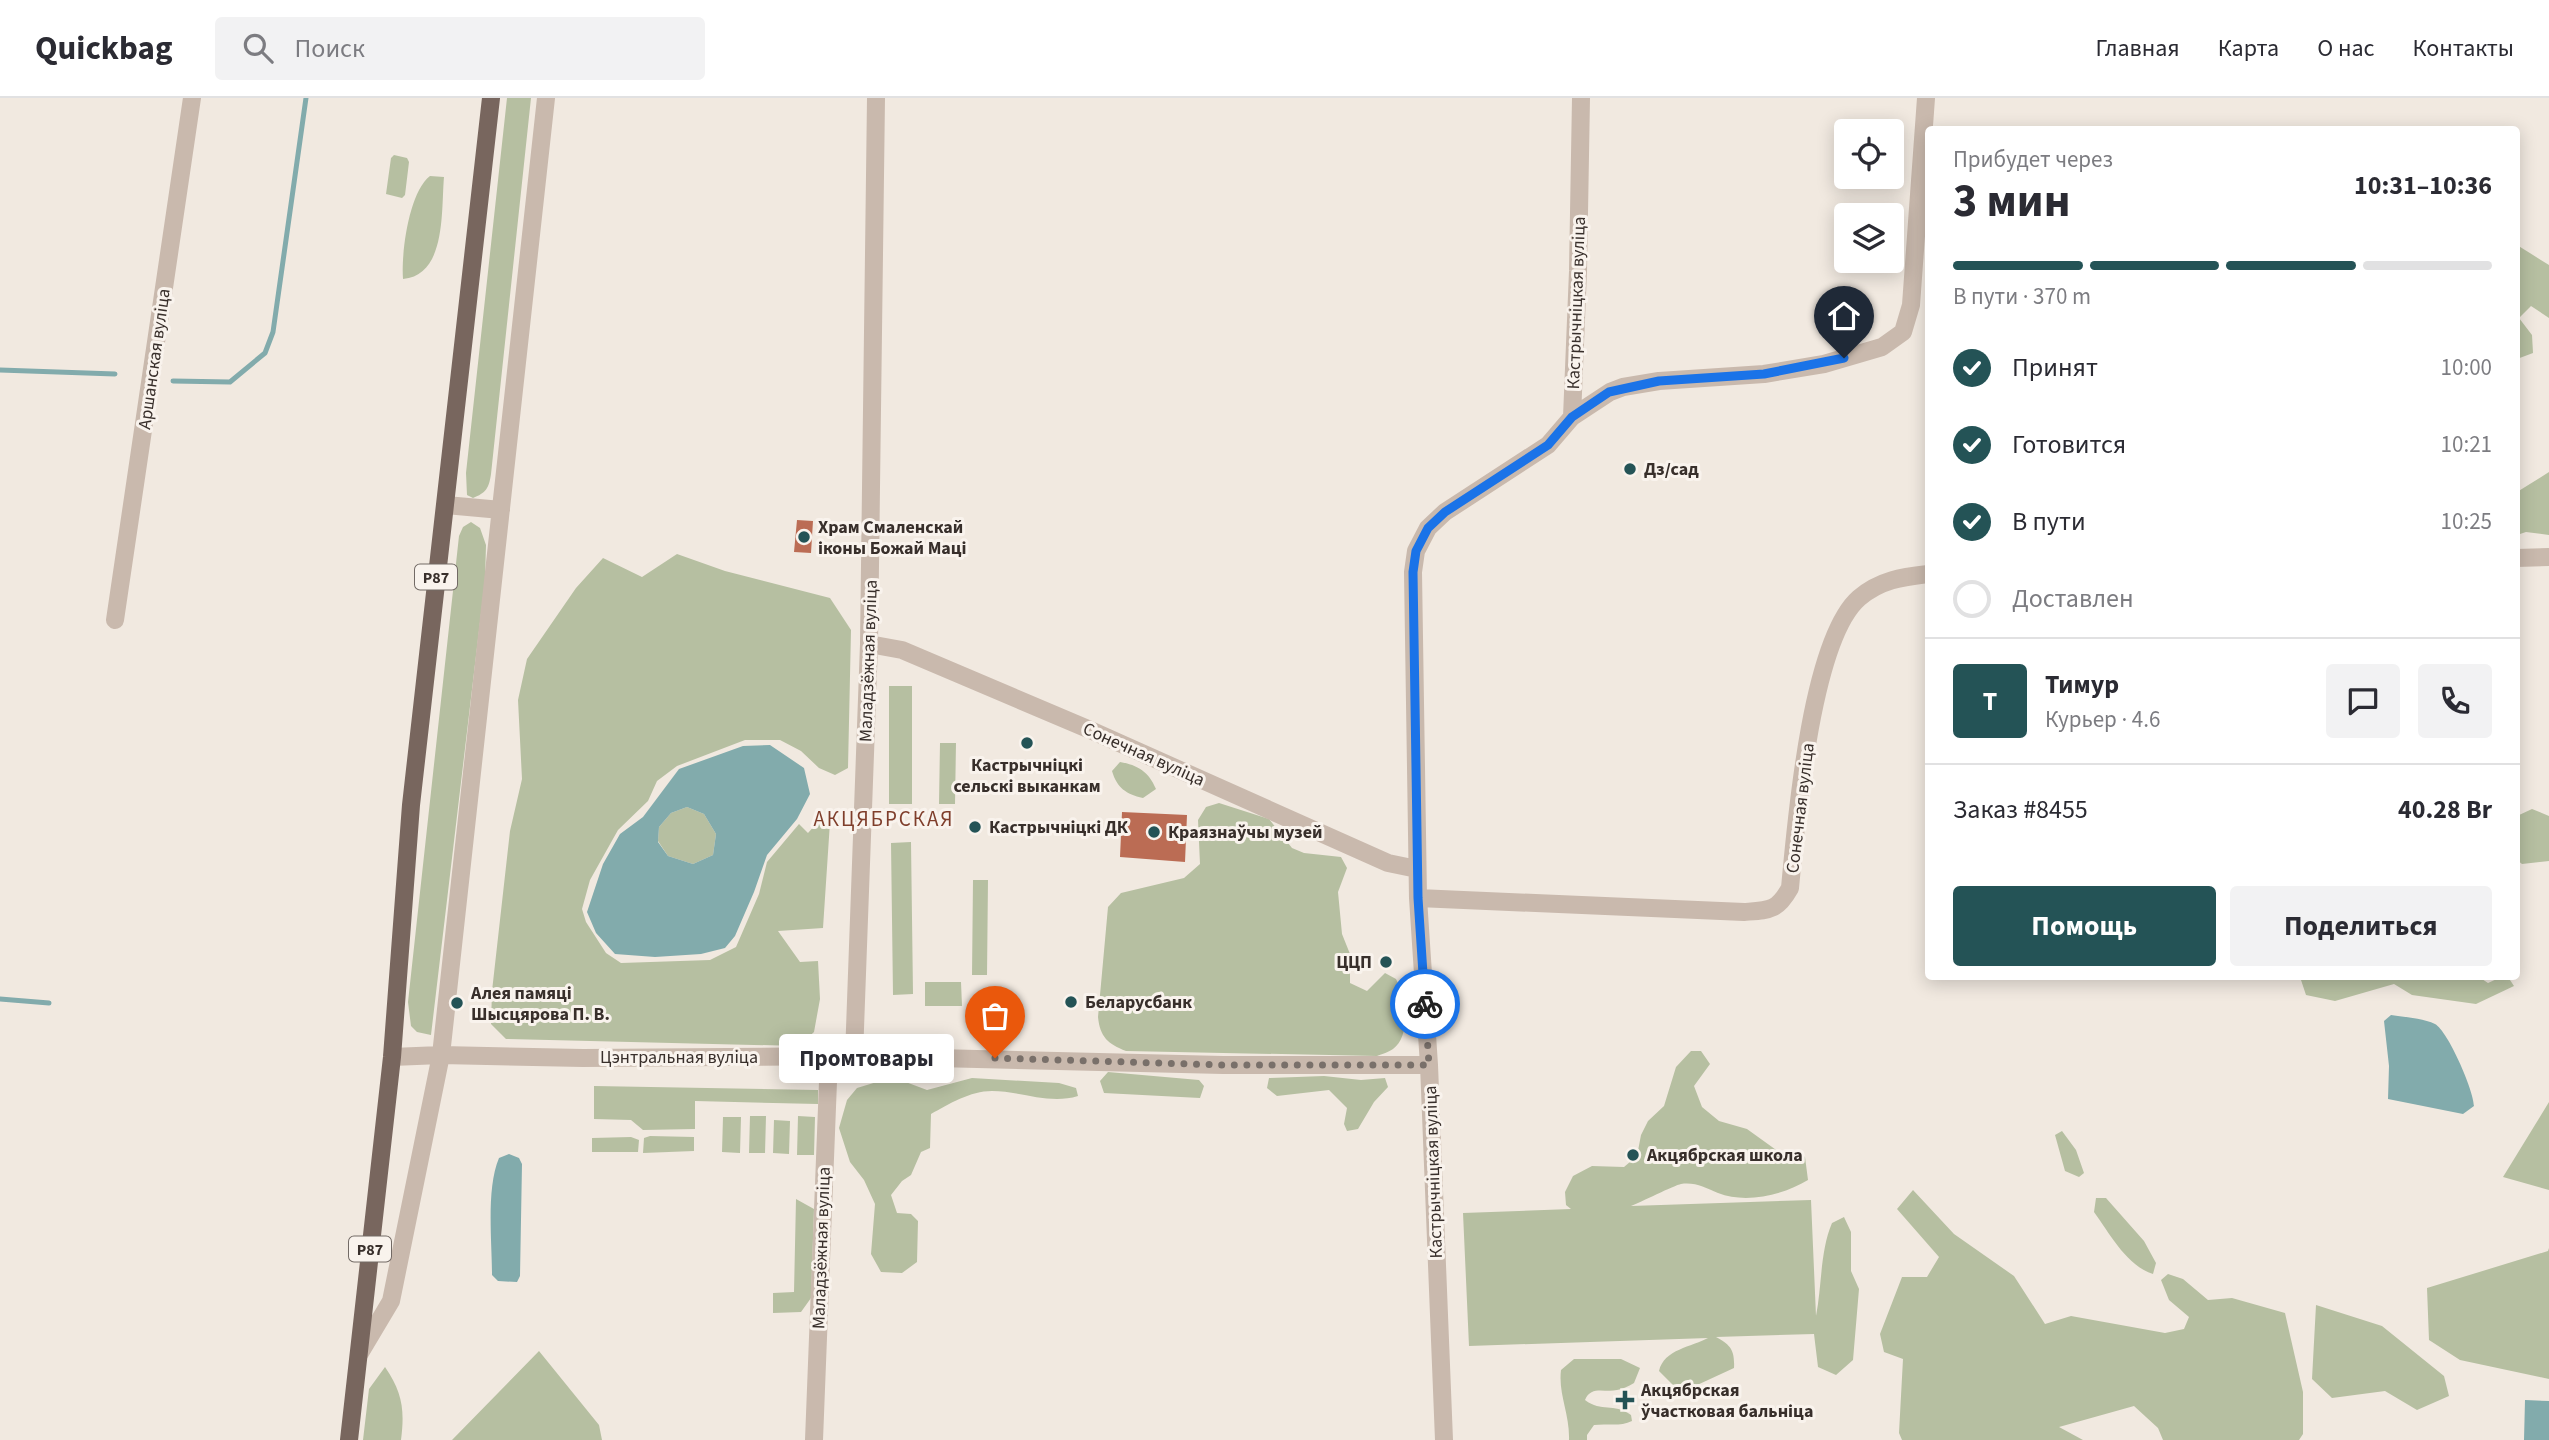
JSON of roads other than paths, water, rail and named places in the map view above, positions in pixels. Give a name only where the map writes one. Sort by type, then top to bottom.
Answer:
[{"type":"main road","name":"Р87","points":[[349,1440],[391,1057],[411,805],[491,98]]},
{"type":"street","name":"Аршанская вуліца","points":[[115,620],[192,98]]},
{"type":"street","points":[[360,1353],[391,1301],[441,1055],[546,98]]},
{"type":"street","name":"Маладзёжная вуліца","points":[[854,1056],[870,644],[876,98]]},
{"type":"street","name":"Кастрычніцкая вуліца","points":[[1444,1440],[1429,1065],[1417,870],[1413,572],[1416,551],[1428,528],[1445,512],[1548,445],[1572,417],[1581,98]]},
{"type":"street","points":[[1572,417],[1609,392],[1623,387],[1659,381],[1764,374],[1812,366],[1882,347],[1894,340],[1903,331],[1911,305],[1926,98]]},
{"type":"street","points":[[446,505],[501,510]]},
{"type":"street","points":[[2520,558],[2549,558]]},
{"type":"street","name":"Сонечная вуліца","points":[[1418,898],[1744,912],[1769,910],[1782,903],[1790,888],[1801,768],[1822,681],[1843,618],[1857,600],[1871,589],[1893,578],[1925,574]]},
{"type":"street","name":"Сонечная вуліца","points":[[870,644],[902,650],[1088,729],[1388,863],[1417,870]]},
{"type":"street","name":"Маладзёжная вуліца","points":[[814,1440],[829,1056]]},
{"type":"street","name":"Цэнтральная вуліца","points":[[391,1057],[854,1056],[1223,1065],[1429,1065]]},
{"type":"water","points":[[770,745],[804,768],[810,794],[797,819],[767,855],[735,936],[725,948],[701,954],[655,957],[615,954],[596,933],[587,912],[603,864],[620,834],[643,817],[679,769],[743,746]],"holes":[[[687,807],[704,814],[716,834],[713,855],[693,864],[668,856],[658,842],[659,827],[671,813]]]},
{"type":"water","points":[[2391,1015],[2425,1020],[2440,1029],[2459,1062],[2474,1106],[2463,1114],[2388,1099],[2389,1066],[2384,1021]]},
{"type":"water","points":[[509,1154],[519,1158],[522,1164],[520,1276],[517,1282],[498,1281],[492,1275],[492,1185],[499,1158]]},
{"type":"water","points":[[2525,1400],[2549,1401],[2549,1440],[2524,1440]]},
{"type":"waterway","points":[[173,381],[230,382],[265,353],[273,332],[306,98]]},
{"type":"waterway","points":[[0,370],[115,374]]},
{"type":"waterway","points":[[0,999],[49,1003]]},
{"type":"place","name":"Дз/сад","points":[[1630,469]]},
{"type":"place","name":"Храм Смаленскай іконы Божай Маці","points":[[804,537]]},
{"type":"place","name":"Кастрычніцкі сельскі выканкам","points":[[1027,743]]},
{"type":"place","name":"Кастрычніцкі ДК","points":[[975,827]]},
{"type":"place","name":"Краязнаўчы музей","points":[[1154,832]]},
{"type":"place","name":"ЦЦП","points":[[1386,962]]},
{"type":"place","name":"Беларусбанк","points":[[1071,1002]]},
{"type":"place","name":"Алея памяці Шысцярова П. В.","points":[[457,1003]]},
{"type":"place","name":"Промтовары","points":[[995,1058]]},
{"type":"place","name":"Акцябрская школа","points":[[1633,1155]]},
{"type":"place","name":"Акцябрская ўчастковая бальніца","points":[[1625,1400]]},
{"type":"district","name":"АКЦЯБРСКАЯ","points":[[884,819]]}]
